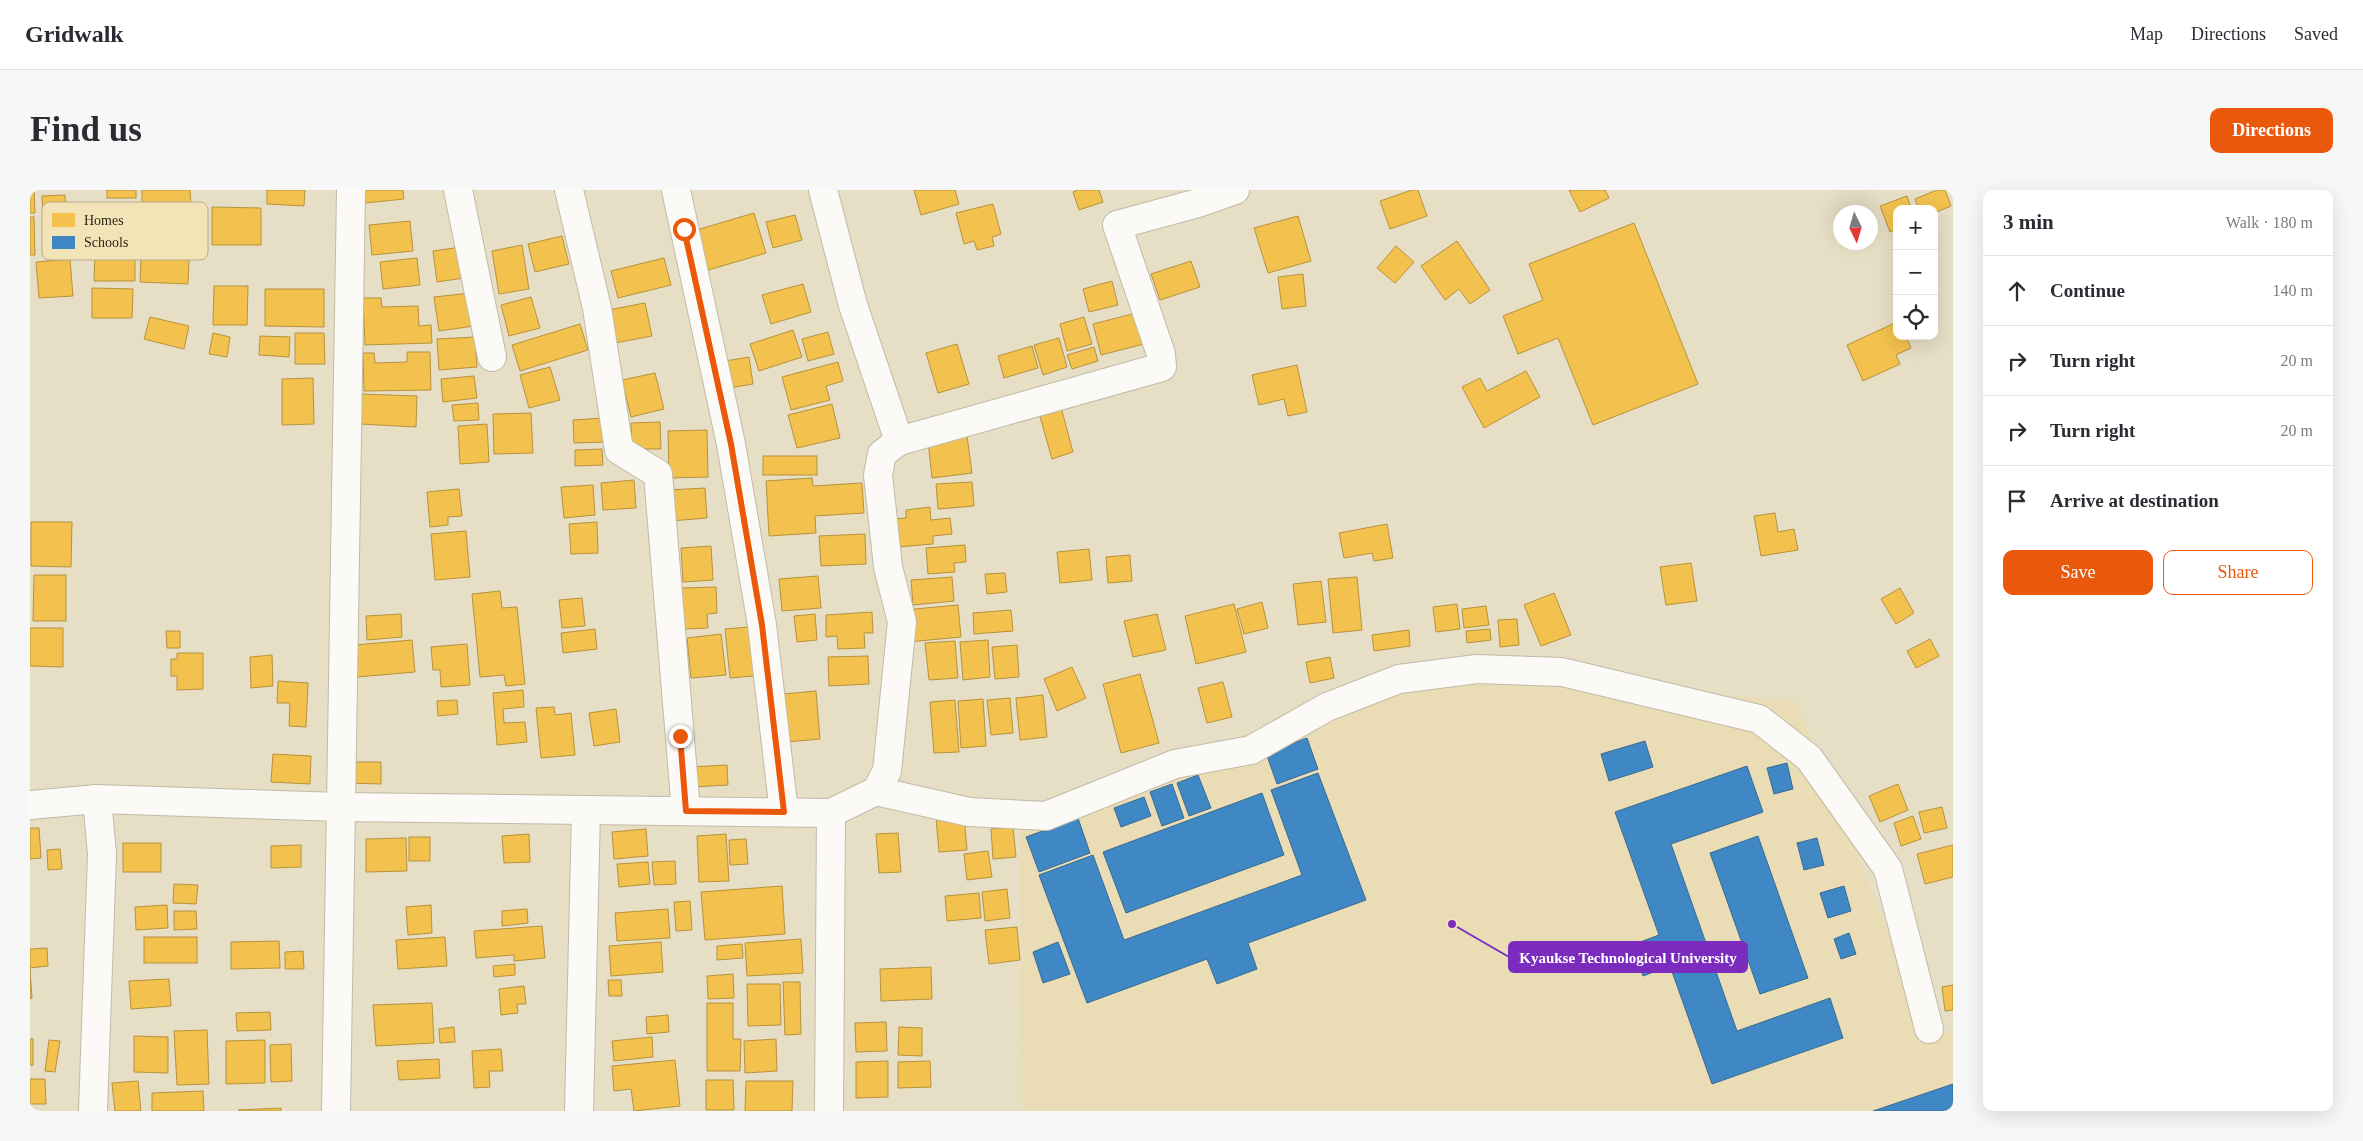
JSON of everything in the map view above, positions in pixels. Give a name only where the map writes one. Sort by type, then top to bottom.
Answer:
[{"type":"street","points":[[336,1111],[351,190]]},
{"type":"street","points":[[458,190],[492,357]]},
{"type":"street","points":[[569,190],[596,308],[619,450],[658,474],[686,811]]},
{"type":"street","points":[[676,190],[731,444],[762,625],[784,812]]},
{"type":"street","points":[[823,190],[853,306],[899,442]]},
{"type":"street","points":[[30,805],[97,799],[341,807],[831,813],[876,791],[887,770],[902,622],[888,567],[878,475],[882,454],[899,442],[1162,367],[1161,354],[1117,225],[1198,203],[1235,190]]},
{"type":"street","points":[[876,791],[969,812],[1046,816],[1175,764],[1250,750],[1327,707],[1399,679],[1477,670],[1562,672],[1759,719],[1809,758],[1888,869],[1929,1029]]},
{"type":"street","points":[[93,1111],[102,854],[97,799]]},
{"type":"street","points":[[579,1111],[586,810]]},
{"type":"street","points":[[829,1111],[831,813]]},
{"type":"shaded area","points":[[1419,669],[1796,701],[1930,1039],[1953,1028],[1953,1111],[1022,1111],[1019,819]]},
{"type":"building: Homes","points":[[30,190],[34,190],[35,213],[30,213]]},
{"type":"building: Homes","points":[[107,190],[136,190],[136,198],[107,198]]},
{"type":"building: Homes","points":[[142,190],[190,190],[191,202],[142,202]]},
{"type":"building: Homes","points":[[267,190],[305,190],[304,206],[267,204]]},
{"type":"building: Homes","points":[[363,190],[403,190],[404,199],[365,203]]},
{"type":"building: Homes","points":[[914,190],[955,190],[959,204],[921,215]]},
{"type":"building: Homes","points":[[1078,190],[1099,190],[1103,202],[1079,210],[1073,192]]},
{"type":"building: Homes","points":[[1412,190],[1418,190],[1427,216],[1390,229],[1380,201]]},
{"type":"building: Homes","points":[[1569,190],[1605,190],[1609,198],[1580,212]]},
{"type":"building: Homes","points":[[1937,190],[1945,190],[1951,206],[1938,211],[1938,205],[1917,205],[1915,199]]},
{"type":"building: Homes","points":[[65,195],[65,202],[42,202],[42,196]]},
{"type":"building: Homes","points":[[1907,196],[1910,205],[1893,205],[1893,231],[1890,232],[1880,206]]},
{"type":"building: Homes","points":[[993,204],[1001,234],[992,237],[994,246],[977,250],[974,241],[964,244],[956,213]]},
{"type":"building: Homes","points":[[212,207],[261,208],[261,245],[212,245]]},
{"type":"building: Homes","points":[[754,213],[766,253],[705,271],[693,231]]},
{"type":"building: Homes","points":[[795,215],[802,240],[773,248],[766,222]]},
{"type":"building: Homes","points":[[1298,216],[1311,261],[1268,273],[1254,228]]},
{"type":"building: Homes","points":[[30,217],[34,217],[35,255],[30,255]]},
{"type":"building: Homes","points":[[410,221],[413,251],[372,255],[369,225]]},
{"type":"building: Homes","points":[[1634,223],[1698,384],[1593,425],[1558,338],[1518,354],[1503,316],[1543,300],[1529,264]]},
{"type":"building: Homes","points":[[562,236],[569,264],[535,272],[528,244]]},
{"type":"building: Homes","points":[[1457,241],[1490,290],[1470,304],[1459,289],[1445,300],[1421,266]]},
{"type":"building: Homes","points":[[522,245],[529,289],[499,294],[492,251]]},
{"type":"building: Homes","points":[[1396,246],[1414,262],[1395,283],[1377,268]]},
{"type":"building: Homes","points":[[461,247],[464,278],[437,282],[433,251]]},
{"type":"building: Homes","points":[[417,258],[420,285],[383,289],[380,262]]},
{"type":"building: Homes","points":[[664,258],[671,285],[618,298],[611,271]]},
{"type":"building: Homes","points":[[70,260],[73,296],[39,298],[36,262]]},
{"type":"building: Homes","points":[[95,260],[135,260],[135,281],[94,281]]},
{"type":"building: Homes","points":[[141,260],[189,260],[188,284],[140,282]]},
{"type":"building: Homes","points":[[1191,261],[1200,287],[1160,300],[1151,274]]},
{"type":"building: Homes","points":[[1303,274],[1306,306],[1282,309],[1278,277]]},
{"type":"building: Homes","points":[[1112,281],[1118,305],[1089,312],[1083,289]]},
{"type":"building: Homes","points":[[803,284],[811,312],[771,324],[762,295]]},
{"type":"building: Homes","points":[[214,286],[248,286],[247,325],[213,325]]},
{"type":"building: Homes","points":[[92,288],[133,289],[132,318],[92,318]]},
{"type":"building: Homes","points":[[265,289],[324,289],[324,327],[265,326]]},
{"type":"building: Homes","points":[[470,293],[474,326],[439,331],[434,297]]},
{"type":"building: Homes","points":[[531,297],[540,328],[509,336],[501,305]]},
{"type":"building: Homes","points":[[363,298],[381,298],[382,307],[418,306],[419,326],[431,325],[432,343],[365,345]]},
{"type":"building: Homes","points":[[645,303],[652,336],[615,343],[608,310]]},
{"type":"building: Homes","points":[[1136,313],[1144,344],[1101,355],[1093,324]]},
{"type":"building: Homes","points":[[150,317],[189,326],[184,349],[144,339]]},
{"type":"building: Homes","points":[[1084,317],[1092,344],[1067,351],[1060,324]]},
{"type":"building: Homes","points":[[580,324],[588,350],[520,371],[512,345]]},
{"type":"building: Homes","points":[[1893,324],[1893,340],[1908,340],[1911,348],[1896,355],[1900,364],[1863,381],[1847,345]]},
{"type":"building: Homes","points":[[793,330],[802,357],[759,371],[750,344]]},
{"type":"building: Homes","points":[[828,332],[834,354],[808,361],[802,339]]},
{"type":"building: Homes","points":[[213,333],[230,337],[227,357],[209,354]]},
{"type":"building: Homes","points":[[295,333],[324,333],[325,364],[295,364]]},
{"type":"building: Homes","points":[[260,336],[290,337],[289,357],[259,355]]},
{"type":"building: Homes","points":[[475,337],[477,367],[439,370],[437,339]]},
{"type":"building: Homes","points":[[1059,338],[1067,367],[1043,375],[1034,345]]},
{"type":"building: Homes","points":[[957,344],[969,384],[938,393],[926,353]]},
{"type":"building: Homes","points":[[1032,346],[1038,368],[1004,378],[998,356]]},
{"type":"building: Homes","points":[[1094,347],[1098,361],[1072,369],[1067,355]]},
{"type":"building: Homes","points":[[407,352],[430,352],[431,390],[364,391],[363,353],[374,353],[375,363],[407,362]]},
{"type":"building: Homes","points":[[749,357],[753,384],[729,388],[725,361]]},
{"type":"building: Homes","points":[[838,362],[843,381],[826,386],[830,400],[791,410],[782,377]]},
{"type":"building: Homes","points":[[1297,365],[1307,412],[1288,416],[1284,399],[1259,405],[1252,375]]},
{"type":"building: Homes","points":[[550,367],[560,400],[529,408],[520,375]]},
{"type":"building: Homes","points":[[1526,371],[1540,397],[1484,428],[1462,387],[1480,378],[1487,391]]},
{"type":"building: Homes","points":[[655,373],[664,409],[631,417],[622,380]]},
{"type":"building: Homes","points":[[474,376],[477,398],[443,402],[441,379]]},
{"type":"building: Homes","points":[[313,378],[314,424],[282,425],[282,379]]},
{"type":"building: Homes","points":[[361,394],[417,396],[416,427],[360,424]]},
{"type":"building: Homes","points":[[478,403],[479,420],[454,421],[452,405]]},
{"type":"building: Homes","points":[[832,404],[840,438],[797,448],[788,415]]},
{"type":"building: Homes","points":[[1061,407],[1073,452],[1052,459],[1039,413]]},
{"type":"building: Homes","points":[[531,413],[533,453],[494,454],[493,414]]},
{"type":"building: Homes","points":[[603,418],[605,442],[574,443],[573,420]]},
{"type":"building: Homes","points":[[660,422],[661,449],[632,449],[631,423]]},
{"type":"building: Homes","points":[[487,424],[489,462],[460,464],[458,426]]},
{"type":"building: Homes","points":[[707,430],[708,477],[669,478],[668,431]]},
{"type":"building: Homes","points":[[967,436],[972,473],[932,478],[928,441]]},
{"type":"building: Homes","points":[[602,449],[603,465],[575,466],[575,450]]},
{"type":"building: Homes","points":[[763,456],[817,456],[817,475],[763,475]]},
{"type":"building: Homes","points":[[812,478],[813,486],[862,483],[864,513],[815,516],[816,533],[769,536],[766,481]]},
{"type":"building: Homes","points":[[634,480],[636,508],[603,510],[601,483]]},
{"type":"building: Homes","points":[[972,482],[974,506],[938,509],[936,484]]},
{"type":"building: Homes","points":[[593,485],[595,515],[564,518],[561,487]]},
{"type":"building: Homes","points":[[705,488],[707,518],[670,521],[668,490]]},
{"type":"building: Homes","points":[[459,489],[462,516],[448,517],[448,525],[430,527],[427,492]]},
{"type":"building: Homes","points":[[930,507],[931,520],[950,518],[952,534],[933,536],[933,544],[897,547],[895,519],[906,518],[906,510]]},
{"type":"building: Homes","points":[[1775,513],[1778,532],[1794,529],[1798,550],[1761,556],[1754,516]]},
{"type":"building: Homes","points":[[31,522],[72,522],[71,567],[31,566]]},
{"type":"building: Homes","points":[[597,522],[598,553],[571,554],[569,524]]},
{"type":"building: Homes","points":[[1387,524],[1393,558],[1374,561],[1372,553],[1344,558],[1339,533]]},
{"type":"building: Homes","points":[[466,531],[470,577],[435,580],[431,534]]},
{"type":"building: Homes","points":[[865,534],[866,564],[821,566],[819,536]]},
{"type":"building: Homes","points":[[965,545],[966,562],[954,563],[955,572],[928,574],[926,548]]},
{"type":"building: Homes","points":[[711,546],[713,580],[683,582],[681,548]]},
{"type":"building: Homes","points":[[1089,549],[1092,580],[1060,583],[1057,552]]},
{"type":"building: Homes","points":[[1130,555],[1132,581],[1108,583],[1106,557]]},
{"type":"building: Homes","points":[[1691,563],[1697,601],[1666,605],[1660,567]]},
{"type":"building: Homes","points":[[1005,573],[1007,592],[987,594],[985,574]]},
{"type":"building: Homes","points":[[34,575],[66,575],[66,621],[33,621]]},
{"type":"building: Homes","points":[[818,576],[821,608],[782,611],[779,579]]},
{"type":"building: Homes","points":[[952,577],[954,601],[913,605],[911,580]]},
{"type":"building: Homes","points":[[1357,577],[1362,630],[1333,633],[1328,579]]},
{"type":"building: Homes","points":[[1321,581],[1326,622],[1298,625],[1293,584]]},
{"type":"building: Homes","points":[[716,587],[717,613],[707,614],[708,628],[684,629],[681,588]]},
{"type":"building: Homes","points":[[1900,588],[1914,613],[1896,624],[1881,599]]},
{"type":"building: Homes","points":[[500,591],[502,608],[517,607],[525,684],[506,686],[504,675],[480,677],[472,594]]},
{"type":"building: Homes","points":[[1554,593],[1571,635],[1541,646],[1524,605]]},
{"type":"building: Homes","points":[[582,598],[585,626],[562,628],[559,600]]},
{"type":"building: Homes","points":[[1262,602],[1268,628],[1244,634],[1237,609]]},
{"type":"building: Homes","points":[[1234,604],[1246,652],[1196,664],[1185,616]]},
{"type":"building: Homes","points":[[1457,604],[1460,629],[1436,632],[1433,607]]},
{"type":"building: Homes","points":[[958,605],[961,637],[908,642],[904,610]]},
{"type":"building: Homes","points":[[1486,606],[1489,625],[1464,628],[1462,609]]},
{"type":"building: Homes","points":[[1011,610],[1013,631],[974,634],[973,613]]},
{"type":"building: Homes","points":[[872,612],[873,633],[864,633],[865,648],[838,649],[837,636],[826,637],[826,615]]},
{"type":"building: Homes","points":[[401,614],[402,637],[367,640],[366,616]]},
{"type":"building: Homes","points":[[815,614],[817,640],[797,642],[794,616]]},
{"type":"building: Homes","points":[[1157,614],[1166,650],[1133,657],[1124,621]]},
{"type":"building: Homes","points":[[1517,619],[1519,645],[1500,647],[1498,620]]},
{"type":"building: Homes","points":[[759,626],[765,675],[730,678],[725,629]]},
{"type":"building: Homes","points":[[30,628],[63,628],[63,667],[30,666]]},
{"type":"building: Homes","points":[[595,629],[597,649],[563,653],[561,633]]},
{"type":"building: Homes","points":[[1490,629],[1491,640],[1467,643],[1466,631]]},
{"type":"building: Homes","points":[[1409,630],[1410,646],[1374,651],[1372,635]]},
{"type":"building: Homes","points":[[166,631],[180,631],[180,648],[167,648]]},
{"type":"building: Homes","points":[[721,634],[726,675],[691,678],[687,638]]},
{"type":"building: Homes","points":[[1930,639],[1939,656],[1916,668],[1907,651]]},
{"type":"building: Homes","points":[[412,640],[415,672],[357,677],[355,645]]},
{"type":"building: Homes","points":[[988,640],[990,677],[963,680],[960,642]]},
{"type":"building: Homes","points":[[955,641],[958,678],[929,680],[925,643]]},
{"type":"building: Homes","points":[[467,644],[470,685],[441,687],[440,670],[433,670],[431,647]]},
{"type":"building: Homes","points":[[1017,645],[1019,677],[995,679],[992,647]]},
{"type":"building: Homes","points":[[177,653],[203,653],[203,689],[177,690],[177,676],[171,676],[171,659],[177,659]]},
{"type":"building: Homes","points":[[272,655],[273,686],[251,688],[250,657]]},
{"type":"building: Homes","points":[[868,656],[869,684],[829,686],[828,657]]},
{"type":"building: Homes","points":[[1330,657],[1334,678],[1310,683],[1306,662]]},
{"type":"building: Homes","points":[[1072,667],[1086,698],[1057,711],[1044,679]]},
{"type":"building: Homes","points":[[1140,674],[1159,743],[1121,753],[1103,684]]},
{"type":"building: Homes","points":[[278,681],[308,683],[306,727],[289,726],[290,703],[277,703]]},
{"type":"building: Homes","points":[[1223,682],[1232,717],[1207,723],[1198,688]]},
{"type":"building: Homes","points":[[523,690],[524,707],[503,709],[504,723],[525,722],[527,742],[497,745],[493,693]]},
{"type":"building: Homes","points":[[816,691],[820,739],[787,742],[783,694]]},
{"type":"building: Homes","points":[[1043,695],[1047,737],[1020,740],[1016,698]]},
{"type":"building: Homes","points":[[1010,698],[1013,733],[991,735],[987,700]]},
{"type":"building: Homes","points":[[983,699],[986,746],[961,748],[958,701]]},
{"type":"building: Homes","points":[[457,700],[458,714],[438,716],[437,701]]},
{"type":"building: Homes","points":[[955,700],[959,752],[934,753],[930,702]]},
{"type":"building: Homes","points":[[554,707],[555,715],[571,713],[575,755],[541,758],[536,708]]},
{"type":"building: Homes","points":[[616,709],[620,742],[594,746],[589,713]]},
{"type":"building: Homes","points":[[273,754],[311,756],[310,784],[271,782]]},
{"type":"building: Homes","points":[[347,762],[381,762],[381,784],[346,783]]},
{"type":"building: Homes","points":[[727,765],[728,785],[692,787],[691,767]]},
{"type":"building: Homes","points":[[1898,784],[1908,810],[1880,822],[1869,796]]},
{"type":"building: Homes","points":[[1942,807],[1947,828],[1924,833],[1919,812]]},
{"type":"building: Homes","points":[[964,815],[967,850],[939,852],[936,817]]},
{"type":"building: Homes","points":[[1913,816],[1921,839],[1901,846],[1894,823]]},
{"type":"building: Homes","points":[[1013,827],[1016,857],[993,859],[991,829]]},
{"type":"building: Homes","points":[[30,828],[39,828],[41,858],[30,859]]},
{"type":"building: Homes","points":[[646,829],[648,856],[614,859],[612,832]]},
{"type":"building: Homes","points":[[898,833],[901,872],[879,873],[876,834]]},
{"type":"building: Homes","points":[[529,834],[530,862],[504,863],[502,836]]},
{"type":"building: Homes","points":[[726,834],[729,881],[699,882],[697,836]]},
{"type":"building: Homes","points":[[409,837],[430,837],[430,861],[409,861]]},
{"type":"building: Homes","points":[[406,838],[407,871],[366,872],[366,839]]},
{"type":"building: Homes","points":[[746,839],[748,864],[730,865],[729,840]]},
{"type":"building: Homes","points":[[123,843],[161,843],[161,872],[123,872]]},
{"type":"building: Homes","points":[[301,845],[301,867],[271,868],[271,846]]},
{"type":"building: Homes","points":[[1953,845],[1953,877],[1925,884],[1917,854]]},
{"type":"building: Homes","points":[[60,849],[62,869],[48,870],[47,850]]},
{"type":"building: Homes","points":[[988,851],[992,877],[967,880],[964,854]]},
{"type":"building: Homes","points":[[675,861],[676,884],[654,885],[652,862]]},
{"type":"building: Homes","points":[[648,862],[650,884],[619,887],[617,864]]},
{"type":"building: Homes","points":[[174,884],[198,885],[196,904],[173,903]]},
{"type":"building: Homes","points":[[782,886],[785,934],[705,940],[701,892]]},
{"type":"building: Homes","points":[[1007,889],[1010,918],[985,921],[982,892]]},
{"type":"building: Homes","points":[[979,893],[981,918],[947,921],[945,896]]},
{"type":"building: Homes","points":[[690,901],[692,930],[676,931],[674,902]]},
{"type":"building: Homes","points":[[167,905],[168,928],[136,930],[135,907]]},
{"type":"building: Homes","points":[[431,905],[432,933],[408,935],[406,907]]},
{"type":"building: Homes","points":[[527,909],[528,923],[502,926],[502,911]]},
{"type":"building: Homes","points":[[668,909],[670,938],[617,941],[615,913]]},
{"type":"building: Homes","points":[[174,911],[196,911],[197,929],[174,930]]},
{"type":"building: Homes","points":[[542,926],[545,958],[514,961],[514,955],[476,958],[474,931]]},
{"type":"building: Homes","points":[[1017,927],[1020,960],[989,964],[985,930]]},
{"type":"building: Homes","points":[[144,937],[197,937],[197,963],[144,963]]},
{"type":"building: Homes","points":[[445,937],[447,966],[398,969],[396,940]]},
{"type":"building: Homes","points":[[801,939],[803,973],[747,976],[745,943]]},
{"type":"building: Homes","points":[[279,941],[280,968],[231,969],[231,942]]},
{"type":"building: Homes","points":[[661,942],[663,972],[611,976],[609,946]]},
{"type":"building: Homes","points":[[742,944],[743,958],[717,960],[717,946]]},
{"type":"building: Homes","points":[[47,948],[48,966],[30,968],[30,949]]},
{"type":"building: Homes","points":[[303,951],[304,969],[285,969],[285,952]]},
{"type":"building: Homes","points":[[515,964],[515,975],[494,977],[493,966]]},
{"type":"building: Homes","points":[[931,967],[932,999],[881,1001],[880,969]]},
{"type":"building: Homes","points":[[30,969],[32,998],[30,999]]},
{"type":"building: Homes","points":[[733,974],[734,998],[708,999],[707,976]]},
{"type":"building: Homes","points":[[169,979],[171,1006],[131,1009],[129,981]]},
{"type":"building: Homes","points":[[608,980],[621,980],[622,996],[609,996]]},
{"type":"building: Homes","points":[[783,982],[800,982],[801,1034],[785,1035]]},
{"type":"building: Homes","points":[[747,984],[780,984],[781,1025],[748,1026]]},
{"type":"building: Homes","points":[[1953,985],[1953,1010],[1945,1011],[1942,987]]},
{"type":"building: Homes","points":[[524,986],[526,1004],[517,1004],[518,1013],[501,1015],[499,989]]},
{"type":"building: Homes","points":[[432,1003],[434,1043],[376,1046],[373,1005]]},
{"type":"building: Homes","points":[[707,1003],[733,1003],[733,1039],[741,1039],[740,1071],[707,1071]]},
{"type":"building: Homes","points":[[270,1012],[271,1030],[237,1031],[236,1013]]},
{"type":"building: Homes","points":[[668,1015],[669,1032],[647,1034],[646,1017]]},
{"type":"building: Homes","points":[[886,1022],[887,1051],[856,1052],[855,1023]]},
{"type":"building: Homes","points":[[454,1027],[455,1042],[440,1043],[439,1029]]},
{"type":"building: Homes","points":[[899,1027],[922,1028],[922,1056],[898,1055]]},
{"type":"building: Homes","points":[[207,1030],[209,1084],[177,1085],[174,1031]]},
{"type":"building: Homes","points":[[134,1036],[168,1037],[168,1073],[134,1072]]},
{"type":"building: Homes","points":[[652,1037],[653,1057],[614,1061],[612,1041]]},
{"type":"building: Homes","points":[[30,1039],[33,1039],[33,1065],[30,1065]]},
{"type":"building: Homes","points":[[776,1039],[777,1071],[745,1073],[744,1041]]},
{"type":"building: Homes","points":[[49,1040],[60,1041],[55,1072],[45,1071]]},
{"type":"building: Homes","points":[[265,1040],[265,1083],[226,1084],[226,1041]]},
{"type":"building: Homes","points":[[291,1044],[292,1081],[271,1082],[270,1045]]},
{"type":"building: Homes","points":[[501,1049],[503,1071],[489,1071],[490,1087],[474,1088],[472,1051]]},
{"type":"building: Homes","points":[[439,1059],[440,1078],[399,1080],[397,1061]]},
{"type":"building: Homes","points":[[675,1060],[680,1106],[634,1111],[631,1089],[614,1091],[612,1066]]},
{"type":"building: Homes","points":[[888,1061],[888,1097],[856,1098],[856,1062]]},
{"type":"building: Homes","points":[[930,1061],[931,1087],[898,1088],[898,1062]]},
{"type":"building: Homes","points":[[30,1079],[45,1079],[46,1104],[30,1104]]},
{"type":"building: Homes","points":[[706,1080],[733,1080],[734,1110],[706,1110]]},
{"type":"building: Homes","points":[[138,1081],[141,1111],[115,1111],[112,1083]]},
{"type":"building: Homes","points":[[746,1081],[793,1081],[792,1111],[745,1111]]},
{"type":"building: Homes","points":[[203,1091],[204,1111],[152,1111],[152,1093]]},
{"type":"building: Homes","points":[[281,1108],[281,1111],[238,1110]]},
{"type":"building: Schools","points":[[1307,738],[1318,769],[1277,784],[1266,753]]},
{"type":"building: Schools","points":[[1645,741],[1653,767],[1609,781],[1601,754]]},
{"type":"building: Schools","points":[[1787,763],[1793,789],[1774,794],[1767,768]]},
{"type":"building: Schools","points":[[1747,766],[1763,812],[1671,844],[1737,1031],[1830,998],[1843,1038],[1712,1084],[1670,966],[1643,976],[1632,945],[1659,935],[1615,812]]},
{"type":"building: Schools","points":[[1318,773],[1366,900],[1248,943],[1257,969],[1217,984],[1207,959],[1087,1003],[1039,875],[1093,855],[1124,940],[1302,875],[1271,790]]},
{"type":"building: Schools","points":[[1198,775],[1211,808],[1189,816],[1177,783]]},
{"type":"building: Schools","points":[[1172,784],[1184,818],[1162,826],[1150,792]]},
{"type":"building: Schools","points":[[1262,793],[1284,855],[1126,913],[1103,852]]},
{"type":"building: Schools","points":[[1144,797],[1151,816],[1121,827],[1114,808]]},
{"type":"building: Schools","points":[[1078,818],[1090,853],[1039,872],[1026,837]]},
{"type":"building: Schools","points":[[1758,836],[1808,978],[1760,994],[1710,853]]},
{"type":"building: Schools","points":[[1817,838],[1824,865],[1804,870],[1797,843]]},
{"type":"building: Schools","points":[[1844,886],[1851,911],[1828,918],[1820,893]]},
{"type":"building: Schools","points":[[1849,933],[1856,954],[1841,959],[1834,939]]},
{"type":"building: Schools","points":[[1058,942],[1070,974],[1043,983],[1033,952]]},
{"type":"building: Schools","points":[[1953,1084],[1953,1111],[1873,1111]]},
{"type":"place","name":"Kyaukse Technological University","points":[[1452,924]]},
{"type":"route","points":[[680,736],[686,811],[784,812],[762,625],[731,444],[684,229]]}]
